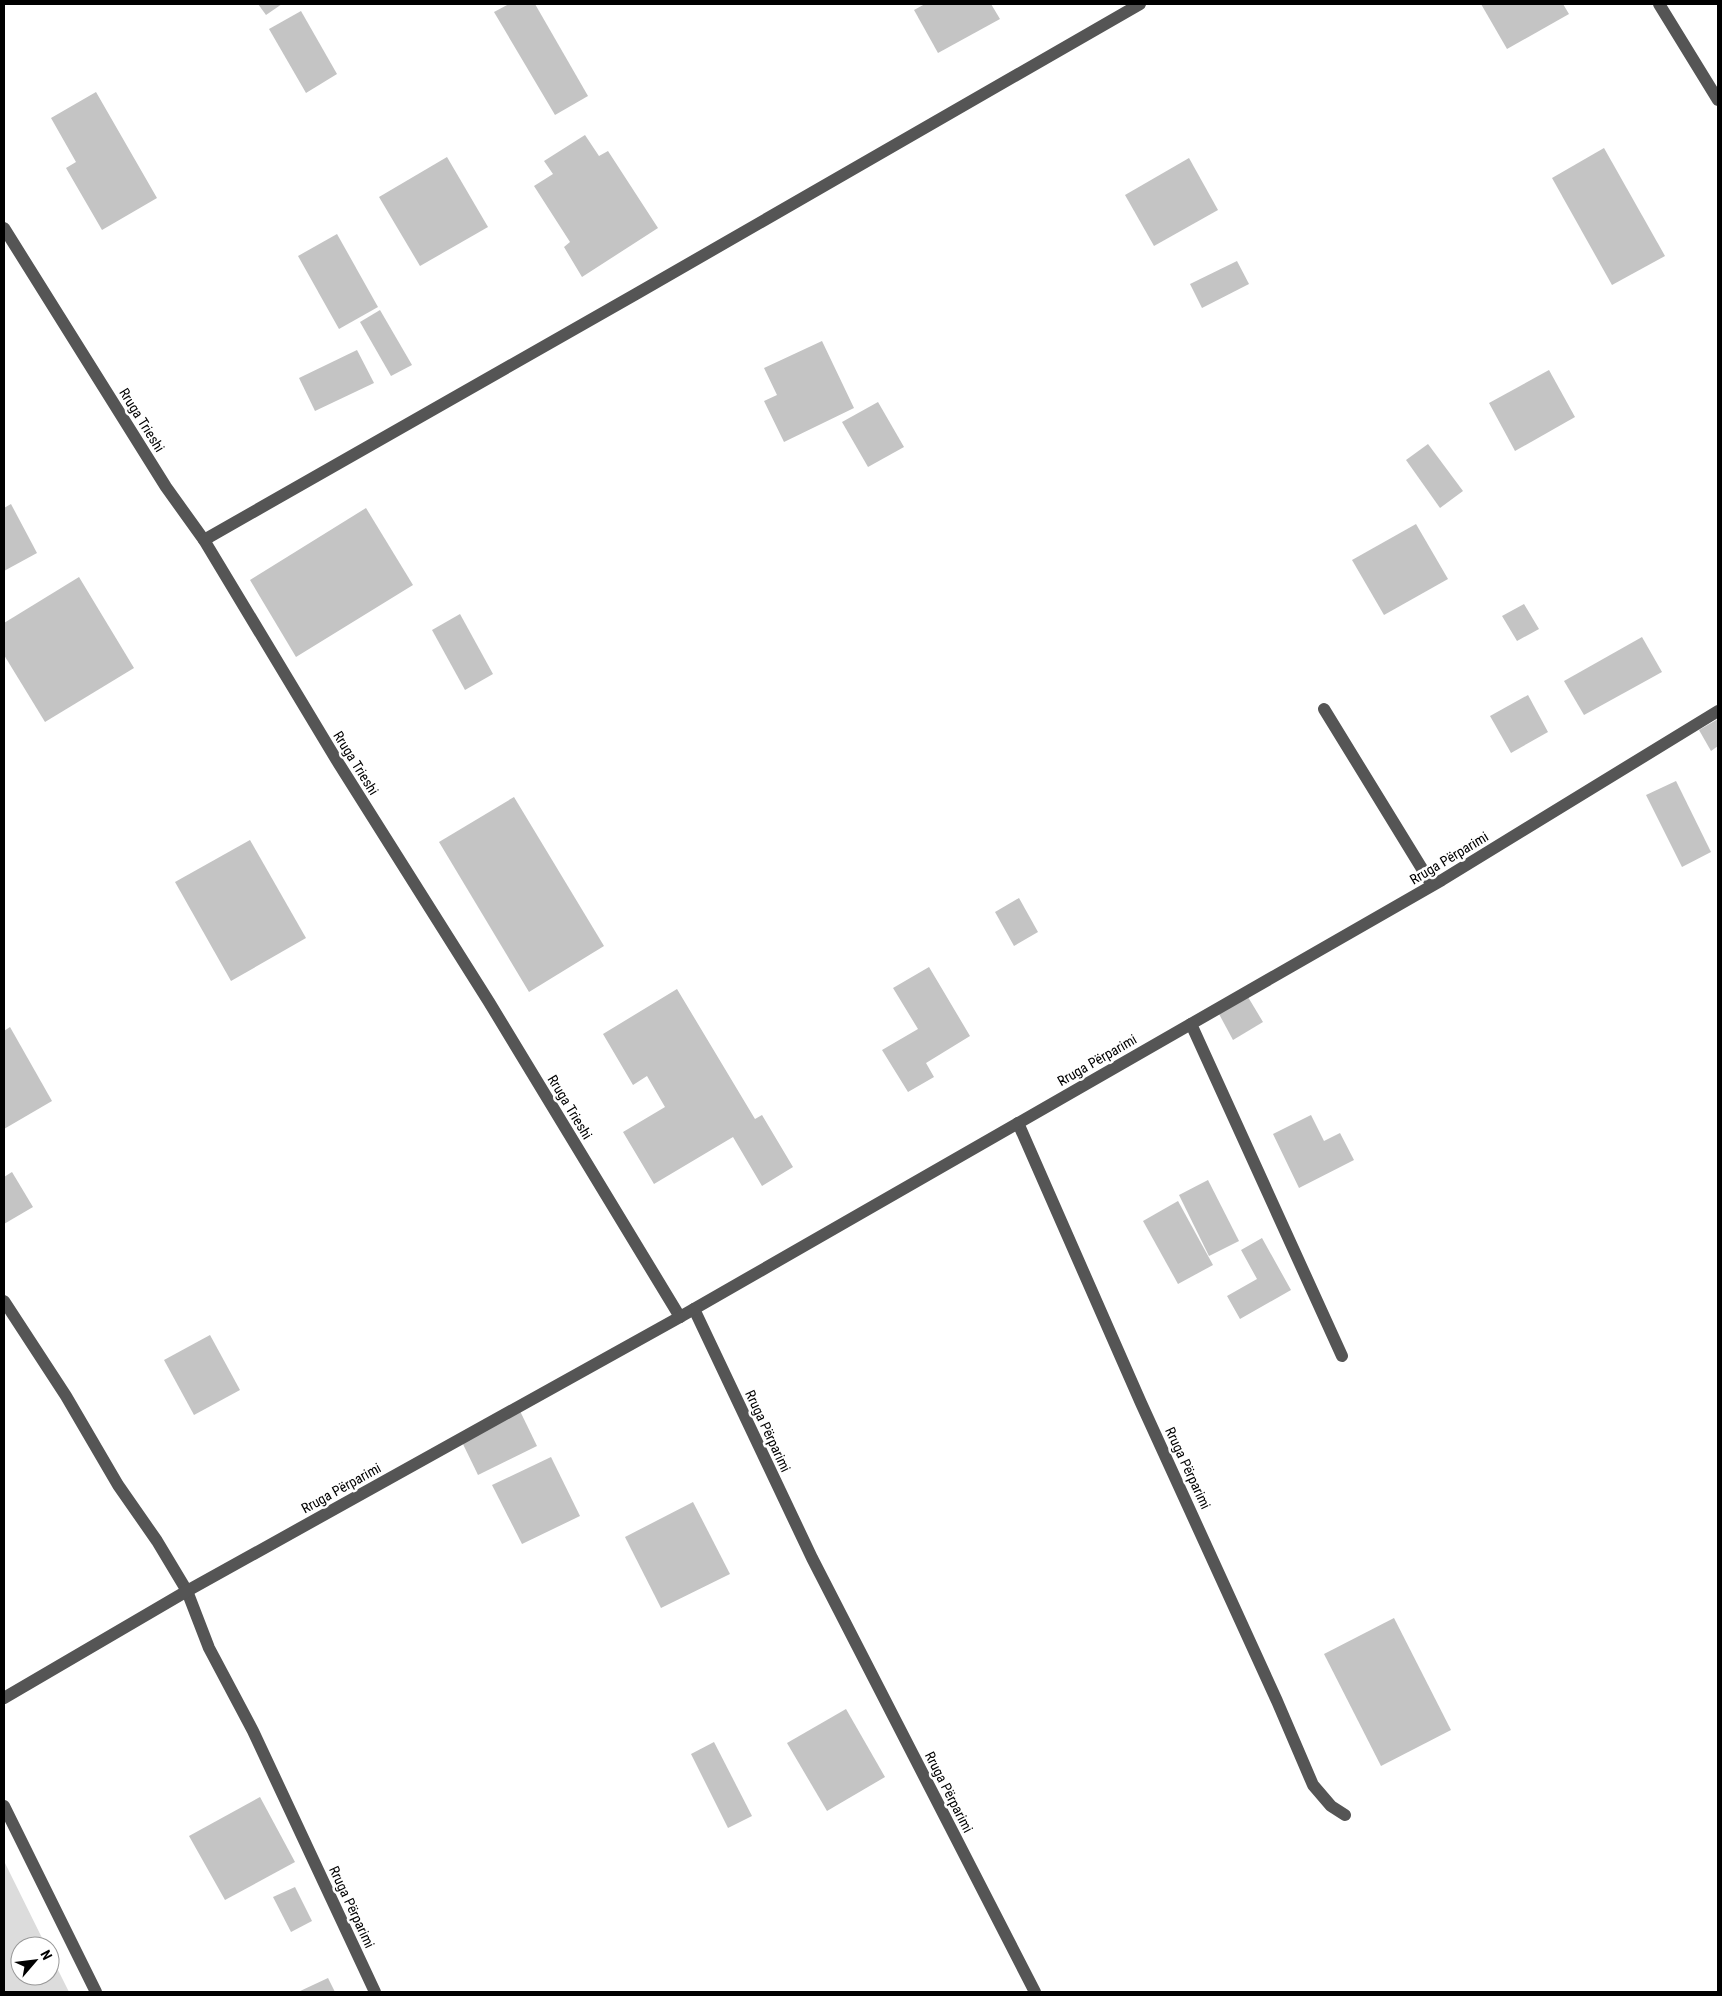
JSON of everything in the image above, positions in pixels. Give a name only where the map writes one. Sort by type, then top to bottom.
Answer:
[{"type":"street","points":[[204,540],[1140,4]]},
{"type":"street","points":[[1659,4],[1718,100]]},
{"type":"street","name":"Rruga Trieshi","points":[[4,228],[166,487],[204,540],[339,764],[494,1010],[680,1317]]},
{"type":"street","points":[[1324,709],[1432,885]]},
{"type":"street","name":"Rruga Përparimi","points":[[4,1698],[187,1591],[680,1317],[1191,1024],[1432,885],[1718,711]]},
{"type":"street","points":[[1191,1024],[1342,1356]]},
{"type":"street","name":"Rruga Përparimi","points":[[1018,1123],[1141,1403],[1277,1701],[1313,1785],[1331,1806],[1345,1815]]},
{"type":"street","points":[[4,1301],[66,1396],[118,1485],[157,1541],[187,1591]]},
{"type":"street","name":"Rruga Përparimi","points":[[694,1309],[812,1558],[1035,1992]]},
{"type":"street","name":"Rruga Përparimi","points":[[187,1591],[208,1648],[253,1731],[375,1992]]},
{"type":"street","points":[[4,1806],[96,1992]]},
{"type":"shaded area","points":[[4,1861],[41,1936],[10,1936],[10,1986],[60,1986],[60,1974],[69,1992],[4,1992]]},
{"type":"building","points":[[258,4],[282,4],[266,15]]},
{"type":"building","points":[[509,4],[535,4],[588,96],[555,115],[494,12]]},
{"type":"building","points":[[925,4],[991,4],[1000,19],[938,53],[914,10]]},
{"type":"building","points":[[1481,4],[1563,4],[1569,14],[1507,49]]},
{"type":"building","points":[[301,11],[337,74],[306,93],[269,29]]},
{"type":"building","points":[[96,92],[157,198],[102,230],[66,168],[76,162],[51,118]]},
{"type":"building","points":[[585,135],[599,156],[608,151],[658,228],[582,277],[564,247],[570,242],[534,186],[553,174],[544,161]]},
{"type":"building","points":[[1604,148],[1665,256],[1612,285],[1552,178]]},
{"type":"building","points":[[447,157],[488,227],[420,266],[379,197]]},
{"type":"building","points":[[1189,158],[1218,210],[1154,246],[1125,195]]},
{"type":"building","points":[[337,234],[378,307],[339,329],[298,256]]},
{"type":"building","points":[[1237,261],[1249,284],[1202,308],[1190,284]]},
{"type":"building","points":[[380,310],[412,365],[391,376],[360,322]]},
{"type":"building","points":[[822,341],[854,408],[784,442],[764,401],[777,395],[764,368]]},
{"type":"building","points":[[357,350],[374,383],[315,411],[299,378]]},
{"type":"building","points":[[1549,370],[1575,417],[1515,451],[1489,403]]},
{"type":"building","points":[[878,402],[904,447],[868,467],[842,422]]},
{"type":"building","points":[[1428,444],[1463,491],[1440,508],[1406,460]]},
{"type":"building","points":[[11,504],[37,553],[4,571],[4,508]]},
{"type":"building","points":[[366,508],[413,585],[296,657],[250,580]]},
{"type":"building","points":[[1416,524],[1448,579],[1384,615],[1352,560]]},
{"type":"building","points":[[79,577],[134,668],[45,722],[4,655],[4,623]]},
{"type":"building","points":[[1524,604],[1539,629],[1517,641],[1502,616]]},
{"type":"building","points":[[460,614],[493,674],[465,690],[432,630]]},
{"type":"building","points":[[1642,637],[1662,672],[1584,715],[1564,681]]},
{"type":"building","points":[[1528,695],[1548,732],[1511,753],[1490,716]]},
{"type":"building","points":[[1718,719],[1718,746],[1711,751],[1699,730]]},
{"type":"building","points":[[1676,781],[1711,852],[1682,867],[1646,795]]},
{"type":"building","points":[[514,797],[604,946],[529,992],[439,842]]},
{"type":"building","points":[[250,840],[306,938],[231,981],[175,882]]},
{"type":"building","points":[[1019,898],[1038,932],[1014,946],[995,912]]},
{"type":"building","points":[[929,967],[970,1036],[926,1063],[934,1077],[908,1092],[882,1050],[918,1029],[893,988]]},
{"type":"building","points":[[677,989],[755,1119],[762,1115],[793,1167],[762,1186],[733,1137],[654,1184],[623,1132],[665,1107],[647,1076],[633,1085],[603,1034]]},
{"type":"building","points":[[1248,997],[1263,1022],[1233,1040],[1219,1014]]},
{"type":"building","points":[[10,1027],[52,1101],[4,1129],[4,1031]]},
{"type":"building","points":[[1311,1115],[1324,1141],[1340,1133],[1354,1160],[1299,1188],[1273,1134]]},
{"type":"building","points":[[12,1172],[33,1207],[4,1224],[4,1177]]},
{"type":"building","points":[[1208,1180],[1239,1241],[1209,1256],[1179,1195]]},
{"type":"building","points":[[1178,1201],[1213,1265],[1178,1284],[1143,1221]]},
{"type":"building","points":[[1262,1238],[1291,1290],[1240,1319],[1227,1296],[1257,1279],[1241,1250]]},
{"type":"building","points":[[210,1335],[240,1390],[194,1415],[164,1360]]},
{"type":"building","points":[[520,1411],[537,1446],[478,1475],[461,1440]]},
{"type":"building","points":[[551,1457],[580,1516],[522,1544],[492,1485]]},
{"type":"building","points":[[693,1502],[730,1574],[661,1608],[625,1537]]},
{"type":"building","points":[[1394,1618],[1451,1730],[1381,1766],[1324,1654]]},
{"type":"building","points":[[846,1709],[885,1777],[827,1811],[787,1743]]},
{"type":"building","points":[[714,1742],[752,1816],[728,1828],[691,1754]]},
{"type":"building","points":[[260,1797],[295,1862],[225,1900],[189,1836]]},
{"type":"building","points":[[295,1887],[312,1921],[291,1932],[273,1897]]},
{"type":"building","points":[[328,1978],[335,1992],[298,1992]]}]
